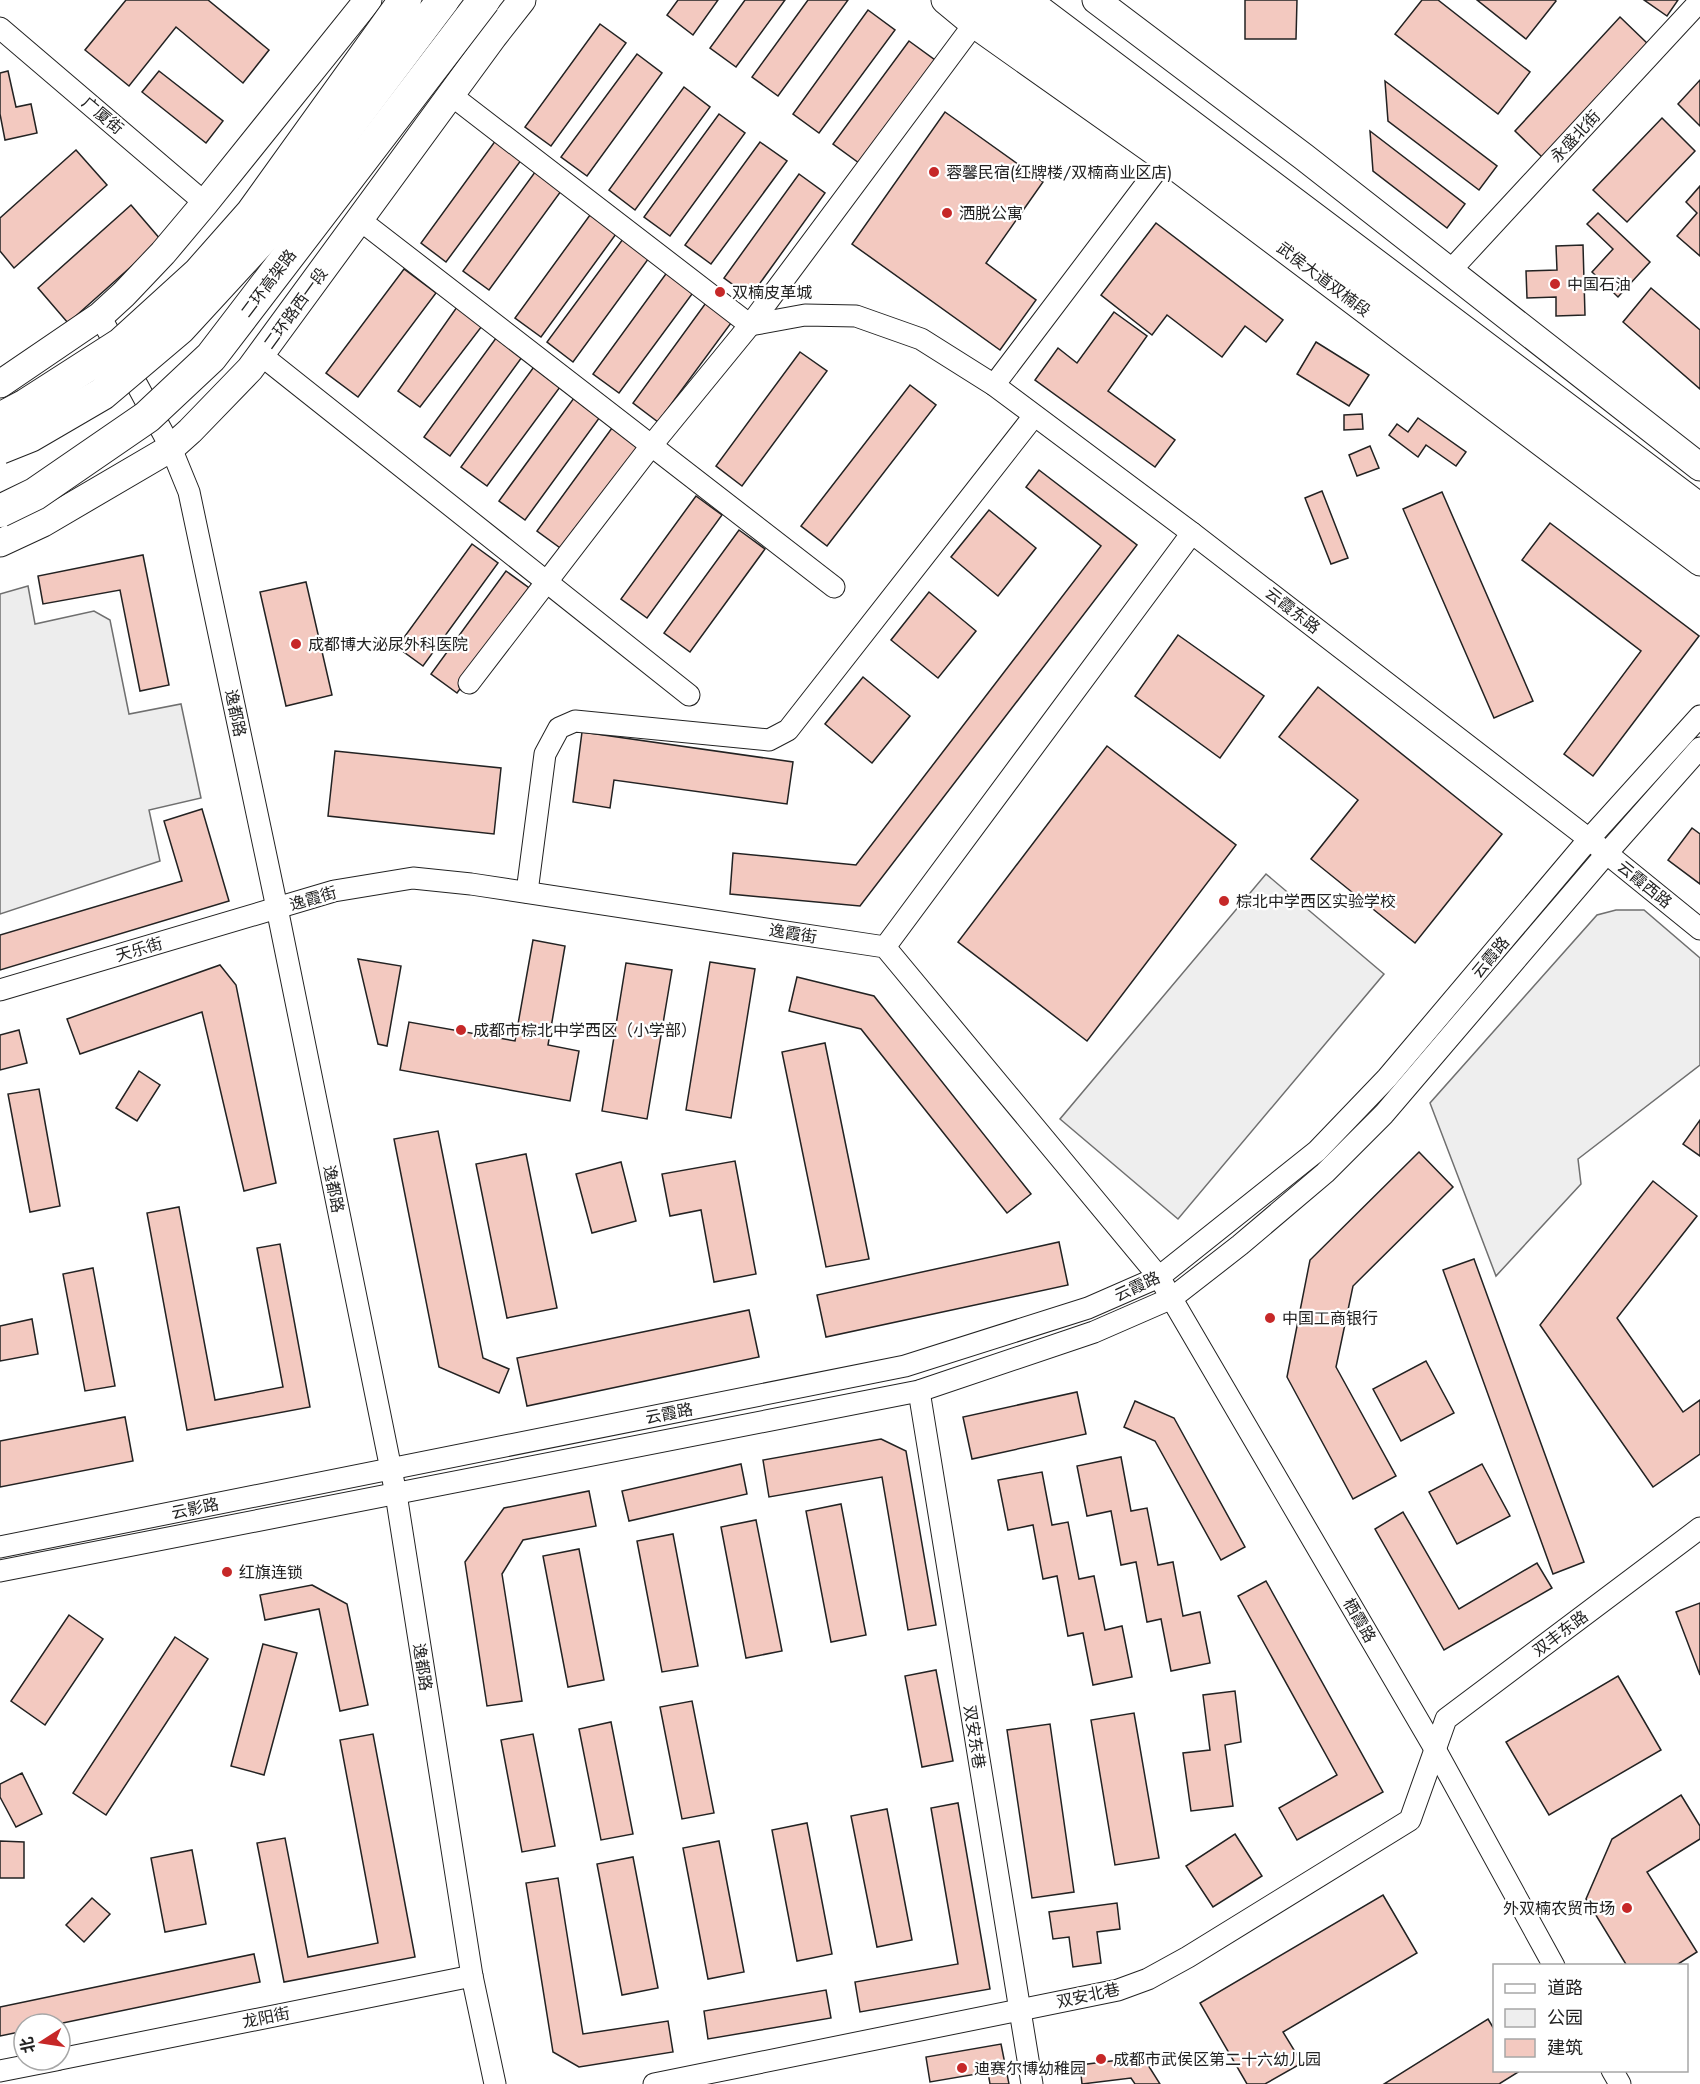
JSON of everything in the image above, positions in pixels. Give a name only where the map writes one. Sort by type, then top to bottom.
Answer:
[{"type":"highway","points":[[0,419],[121,344],[199,273],[252,213],[405,0]]},
{"type":"highway","name":"二环高架路","points":[[0,448],[30,436],[102,394],[180,328],[271,229],[443,0]]},
{"type":"highway","name":"二环高架路","points":[[0,511],[35,494],[147,417],[211,357],[484,0]]},
{"type":"highway","points":[[1023,0],[1700,510]]},
{"type":"highway","points":[[978,12],[1700,539]]},
{"type":"main road","points":[[0,384],[100,316],[163,253],[368,0]]},
{"type":"main road","name":"二环路西一段","points":[[0,543],[43,523],[171,448],[250,369],[522,0]]},
{"type":"main road","name":"武侯大道双楠段","points":[[945,0],[978,12],[1165,159],[1700,562]]},
{"type":"main road","points":[[1096,0],[1304,157],[1700,467]]},
{"type":"street","name":"永盛北街","points":[[1450,271],[1700,1]]},
{"type":"street","points":[[469,683],[651,446],[750,325],[978,12]]},
{"type":"street","name":"广厦街","points":[[0,28],[206,202]]},
{"type":"street","points":[[451,95],[750,325]]},
{"type":"street","points":[[994,385],[1165,159]]},
{"type":"street","points":[[360,220],[834,587]]},
{"type":"street","name":"云霞东路","points":[[750,325],[805,315],[856,316],[921,339],[994,385],[1192,533],[1590,839]]},
{"type":"street","name":"逸都路","points":[[100,316],[171,448],[189,492],[277,908],[396,1494],[472,1976],[495,2084]]},
{"type":"street","points":[[261,355],[689,695]]},
{"type":"street","points":[[527,892],[545,754],[559,728],[574,721],[769,740],[788,730],[1034,416]]},
{"type":"street","points":[[1160,1277],[885,947],[1192,533]]},
{"type":"street","name":"云霞路","points":[[391,1468],[905,1366],[1088,1308],[1160,1277],[1317,1151],[1387,1078],[1590,839],[1700,716]]},
{"type":"street","points":[[0,1571],[920,1390],[1094,1332],[1172,1298],[1240,1245],[1324,1173],[1383,1114],[1700,748]]},
{"type":"street","name":"云霞西路","points":[[1590,839],[1700,929]]},
{"type":"street","name":"逸霞街","points":[[277,908],[334,891],[413,878],[527,892],[885,947]]},
{"type":"street","name":"天乐街","points":[[0,990],[277,908]]},
{"type":"street","name":"栖霞路","points":[[1160,1277],[1435,1749],[1553,1964]]},
{"type":"street","name":"双安东巷","points":[[920,1390],[1018,2009],[1032,2084]]},
{"type":"street","name":"云影路","points":[[0,1547],[391,1468]]},
{"type":"street","name":"双丰东路","points":[[1435,1749],[1446,1719],[1700,1528]]},
{"type":"street","name":"双安北巷","points":[[654,2084],[1118,1990],[1148,1979],[1188,1958],[1410,1820],[1435,1749]]},
{"type":"street","name":"龙阳街","points":[[72,2057],[472,1976]]},
{"type":"green space","points":[[1266,874],[1384,974],[1178,1219],[1060,1119]]},
{"type":"green space","points":[[1616,910],[1644,910],[1700,958],[1700,1065],[1578,1159],[1581,1184],[1496,1276],[1430,1103],[1597,915]]},
{"type":"shaded area","points":[[28,586],[35,624],[94,611],[110,620],[129,714],[181,704],[201,798],[149,810],[160,861],[0,914],[0,594]]},
{"type":"building","points":[[126,0],[208,0],[269,50],[243,83],[176,27],[129,86],[85,50]]},
{"type":"building","points":[[678,0],[718,0],[693,35],[667,15]]},
{"type":"building","points":[[745,0],[785,0],[736,67],[710,48]]},
{"type":"building","points":[[808,0],[848,0],[778,96],[752,77]]},
{"type":"building","points":[[1245,0],[1297,0],[1296,39],[1245,39]]},
{"type":"building","points":[[1422,0],[1438,0],[1530,72],[1498,114],[1395,34]]},
{"type":"building","points":[[1477,0],[1555,0],[1556,1],[1526,39]]},
{"type":"building","points":[[1644,0],[1678,0],[1667,16]]},
{"type":"building","points":[[868,10],[895,30],[819,133],[793,114]]},
{"type":"building","points":[[1620,17],[1648,44],[1542,157],[1515,131]]},
{"type":"building","points":[[600,24],[626,43],[551,146],[525,127]]},
{"type":"building","points":[[909,41],[935,60],[859,163],[833,144]]},
{"type":"building","points":[[637,54],[662,73],[587,176],[561,157]]},
{"type":"building","points":[[8,71],[16,107],[31,104],[37,133],[5,140],[0,114],[0,73]]},
{"type":"building","points":[[159,71],[223,121],[206,143],[142,92]]},
{"type":"building","points":[[1700,80],[1700,126],[1678,104]]},
{"type":"building","points":[[1385,81],[1497,166],[1479,190],[1388,121]]},
{"type":"building","points":[[684,87],[710,107],[635,210],[609,190]]},
{"type":"building","name":"洒脱公寓","points":[[945,112],[1043,182],[986,263],[1036,300],[1000,350],[852,244]]},
{"type":"building","points":[[719,114],[745,133],[670,236],[644,217]]},
{"type":"building","points":[[1662,118],[1695,151],[1627,222],[1593,190]]},
{"type":"building","points":[[1370,131],[1465,204],[1447,228],[1373,171]]},
{"type":"building","points":[[496,140],[522,159],[446,262],[421,243]]},
{"type":"building","points":[[760,142],[787,161],[711,264],[685,245]]},
{"type":"building","points":[[76,150],[107,185],[14,268],[0,251],[0,218]]},
{"type":"building","points":[[538,168],[564,187],[489,290],[463,271]]},
{"type":"building","points":[[799,174],[825,193],[750,297],[724,278]]},
{"type":"building","points":[[1700,186],[1700,256],[1677,236],[1697,213],[1686,202]]},
{"type":"building","points":[[131,205],[161,240],[68,323],[38,288]]},
{"type":"building","points":[[1598,213],[1650,262],[1618,297],[1592,272],[1613,249],[1587,224]]},
{"type":"building","points":[[590,215],[616,234],[541,337],[515,318]]},
{"type":"building","points":[[1156,223],[1283,320],[1266,342],[1245,326],[1222,357],[1167,315],[1152,335],[1101,295]]},
{"type":"building","points":[[623,239],[649,258],[573,362],[547,342]]},
{"type":"building","name":"中国石油","points":[[1583,245],[1585,315],[1556,316],[1556,297],[1527,298],[1526,271],[1557,270],[1556,246]]},
{"type":"building","points":[[404,269],[436,293],[358,397],[326,373]]},
{"type":"building","points":[[668,271],[695,290],[619,393],[593,374]]},
{"type":"building","points":[[1651,288],[1700,330],[1700,389],[1623,322]]},
{"type":"building","points":[[708,300],[734,319],[658,422],[633,403]]},
{"type":"building","points":[[457,307],[482,326],[420,407],[398,391]]},
{"type":"building","points":[[1114,312],[1147,336],[1108,391],[1175,440],[1155,467],[1035,380],[1058,348],[1077,363]]},
{"type":"building","points":[[499,334],[525,353],[450,456],[424,437]]},
{"type":"building","points":[[1316,342],[1369,375],[1349,406],[1297,374]]},
{"type":"building","points":[[800,352],[827,371],[742,486],[716,466]]},
{"type":"building","points":[[536,364],[563,383],[487,486],[461,467]]},
{"type":"building","points":[[910,385],[936,405],[827,546],[801,526]]},
{"type":"building","points":[[574,398],[600,417],[525,520],[499,501]]},
{"type":"building","points":[[1362,414],[1363,429],[1344,430],[1344,415]]},
{"type":"building","points":[[1418,418],[1466,452],[1456,466],[1426,445],[1418,457],[1389,435],[1397,424],[1408,432]]},
{"type":"building","points":[[612,428],[638,447],[563,550],[537,531]]},
{"type":"building","points":[[1370,446],[1379,468],[1357,476],[1349,455]]},
{"type":"building","points":[[1039,470],[1137,545],[860,906],[730,894],[733,853],[856,865],[1101,546],[1026,487]]},
{"type":"building","points":[[1322,491],[1348,558],[1331,564],[1305,498]]},
{"type":"building","points":[[1442,492],[1533,701],[1494,718],[1403,509]]},
{"type":"building","points":[[696,496],[722,515],[647,618],[621,599]]},
{"type":"building","points":[[989,510],[1036,548],[998,596],[951,557]]},
{"type":"building","points":[[1550,523],[1699,636],[1593,776],[1564,754],[1641,651],[1522,560]]},
{"type":"building","points":[[739,530],[765,549],[690,652],[664,633]]},
{"type":"building","points":[[472,544],[498,563],[423,666],[397,647]]},
{"type":"building","points":[[143,555],[169,685],[140,691],[120,590],[43,604],[38,576]]},
{"type":"building","points":[[506,571],[532,590],[457,693],[431,674]]},
{"type":"building","name":"成都博大泌尿外科医院","points":[[306,582],[332,695],[286,706],[260,592]]},
{"type":"building","points":[[929,592],[976,631],[938,678],[891,640]]},
{"type":"building","points":[[1178,635],[1264,696],[1220,758],[1135,696]]},
{"type":"building","points":[[863,677],[910,716],[872,763],[825,724]]},
{"type":"building","points":[[1318,687],[1502,834],[1415,943],[1311,859],[1358,800],[1279,737]]},
{"type":"building","points":[[582,732],[793,762],[787,804],[614,780],[610,808],[573,802]]},
{"type":"building","points":[[1107,746],[1236,845],[1087,1041],[958,942]]},
{"type":"building","points":[[335,751],[501,768],[494,834],[328,816]]},
{"type":"building","points":[[202,809],[229,901],[0,970],[0,935],[182,881],[164,821]]},
{"type":"building","points":[[1692,828],[1700,834],[1700,884],[1668,860]]},
{"type":"building","points":[[533,940],[565,946],[548,1045],[579,1051],[570,1101],[400,1070],[409,1022],[515,1041]]},
{"type":"building","points":[[358,959],[401,966],[387,1046],[378,1044]]},
{"type":"building","points":[[710,962],[755,969],[731,1118],[686,1110]]},
{"type":"building","points":[[626,963],[672,970],[647,1119],[602,1111]]},
{"type":"building","points":[[220,965],[236,985],[276,1183],[244,1191],[202,1012],[80,1054],[67,1019]]},
{"type":"building","points":[[797,977],[874,996],[1031,1194],[1007,1213],[861,1029],[789,1011]]},
{"type":"building","points":[[19,1030],[27,1063],[0,1070],[0,1035]]},
{"type":"building","points":[[825,1043],[869,1259],[826,1267],[782,1052]]},
{"type":"building","points":[[139,1071],[160,1085],[137,1121],[116,1108]]},
{"type":"building","points":[[39,1089],[60,1206],[30,1212],[8,1094]]},
{"type":"building","points":[[1700,1120],[1700,1156],[1683,1144]]},
{"type":"building","points":[[438,1131],[483,1358],[509,1369],[499,1393],[439,1367],[394,1139]]},
{"type":"building","points":[[1419,1152],[1453,1187],[1353,1286],[1336,1367],[1396,1476],[1353,1499],[1287,1377],[1310,1260]]},
{"type":"building","points":[[526,1154],[557,1308],[507,1318],[476,1164]]},
{"type":"building","points":[[735,1161],[756,1274],[714,1282],[701,1210],[670,1216],[662,1174]]},
{"type":"building","points":[[621,1162],[636,1221],[592,1233],[576,1174]]},
{"type":"building","points":[[1653,1181],[1697,1216],[1617,1318],[1683,1412],[1700,1400],[1700,1454],[1653,1487],[1540,1325]]},
{"type":"building","points":[[179,1207],[215,1400],[283,1387],[257,1248],[280,1244],[310,1407],[187,1430],[147,1213]]},
{"type":"building","points":[[1059,1242],[1068,1285],[826,1337],[817,1295]]},
{"type":"building","points":[[1474,1259],[1584,1562],[1553,1574],[1443,1270]]},
{"type":"building","points":[[93,1268],[115,1386],[85,1391],[63,1274]]},
{"type":"building","points":[[749,1310],[759,1357],[527,1406],[517,1358]]},
{"type":"building","points":[[32,1319],[38,1354],[0,1361],[0,1326]]},
{"type":"building","points":[[1426,1361],[1454,1413],[1401,1441],[1373,1389]]},
{"type":"building","points":[[1077,1392],[1086,1434],[972,1459],[963,1417]]},
{"type":"building","points":[[1135,1401],[1174,1418],[1245,1547],[1221,1560],[1155,1441],[1124,1427]]},
{"type":"building","points":[[125,1417],[133,1461],[0,1487],[0,1441]]},
{"type":"building","points":[[881,1439],[906,1451],[936,1625],[908,1630],[882,1477],[769,1497],[763,1460]]},
{"type":"building","points":[[1121,1457],[1131,1511],[1147,1508],[1158,1565],[1173,1562],[1183,1616],[1200,1612],[1210,1663],[1171,1671],[1161,1619],[1147,1622],[1136,1562],[1121,1565],[1111,1511],[1087,1516],[1077,1466]]},
{"type":"building","points":[[741,1464],[747,1494],[629,1521],[622,1491]]},
{"type":"building","points":[[1482,1464],[1510,1516],[1457,1544],[1429,1492]]},
{"type":"building","points":[[1042,1472],[1052,1525],[1068,1522],[1079,1579],[1094,1576],[1105,1630],[1122,1626],[1132,1677],[1093,1685],[1083,1633],[1068,1636],[1057,1576],[1043,1579],[1033,1525],[1008,1530],[998,1480]]},
{"type":"building","points":[[589,1491],[596,1526],[523,1540],[502,1574],[522,1701],[487,1706],[465,1562],[504,1508]]},
{"type":"building","points":[[841,1504],[866,1635],[831,1642],[806,1511]]},
{"type":"building","points":[[1403,1512],[1459,1609],[1537,1563],[1552,1588],[1444,1650],[1375,1529]]},
{"type":"building","points":[[756,1520],[782,1651],[746,1658],[721,1527]]},
{"type":"building","points":[[673,1534],[698,1666],[662,1672],[637,1541]]},
{"type":"building","points":[[579,1549],[604,1680],[568,1687],[543,1556]]},
{"type":"building","points":[[1266,1581],[1383,1792],[1297,1840],[1279,1808],[1337,1775],[1238,1596]]},
{"type":"building","points":[[312,1585],[347,1604],[368,1705],[340,1711],[319,1609],[265,1620],[260,1595]]},
{"type":"building","points":[[1700,1603],[1700,1675],[1676,1612]]},
{"type":"building","points":[[69,1615],[103,1639],[45,1725],[11,1701]]},
{"type":"building","points":[[175,1637],[208,1659],[106,1815],[73,1793]]},
{"type":"building","points":[[263,1644],[297,1653],[264,1775],[231,1766]]},
{"type":"building","points":[[936,1670],[953,1761],[922,1767],[905,1676]]},
{"type":"building","points":[[1618,1676],[1661,1750],[1549,1815],[1506,1742]]},
{"type":"building","points":[[1235,1691],[1241,1742],[1225,1745],[1233,1806],[1191,1811],[1183,1753],[1210,1750],[1203,1695]]},
{"type":"building","points":[[692,1701],[714,1813],[682,1819],[660,1707]]},
{"type":"building","points":[[1134,1713],[1159,1858],[1115,1865],[1091,1720]]},
{"type":"building","points":[[611,1722],[633,1834],[601,1840],[579,1729]]},
{"type":"building","points":[[1050,1724],[1074,1892],[1032,1898],[1007,1730]]},
{"type":"building","points":[[373,1734],[415,1957],[284,1982],[257,1843],[285,1838],[308,1957],[378,1943],[340,1740]]},
{"type":"building","points":[[533,1734],[555,1846],[522,1852],[501,1740]]},
{"type":"building","points":[[22,1773],[42,1814],[16,1827],[0,1797],[0,1784]]},
{"type":"building","points":[[1681,1795],[1700,1826],[1700,1839],[1647,1872],[1697,1952],[1678,1964],[1626,1964],[1586,1899],[1612,1839]]},
{"type":"building","points":[[958,1803],[990,1989],[860,2012],[855,1982],[958,1964],[931,1808]]},
{"type":"building","points":[[887,1809],[912,1940],[877,1947],[851,1816]]},
{"type":"building","points":[[807,1823],[832,1954],[797,1961],[772,1830]]},
{"type":"building","points":[[1235,1834],[1262,1876],[1213,1907],[1186,1866]]},
{"type":"building","points":[[0,1841],[24,1842],[24,1878],[0,1878]]},
{"type":"building","points":[[719,1841],[744,1972],[708,1979],[683,1848]]},
{"type":"building","points":[[192,1850],[206,1924],[165,1932],[151,1858]]},
{"type":"building","points":[[633,1857],[658,1988],[622,1995],[597,1864]]},
{"type":"building","points":[[558,1878],[583,2034],[668,2021],[673,2052],[579,2067],[553,2052],[526,1883]]},
{"type":"building","points":[[1383,1895],[1417,1953],[1283,2032],[1302,2063],[1265,2084],[1247,2084],[1200,2003]]},
{"type":"building","points":[[92,1898],[110,1914],[84,1942],[66,1925]]},
{"type":"building","points":[[1117,1903],[1120,1929],[1097,1932],[1101,1963],[1073,1967],[1069,1937],[1053,1939],[1049,1912]]},
{"type":"building","points":[[254,1954],[260,1982],[72,2021],[72,2012],[12,2012],[12,2034],[0,2036],[0,2007]]},
{"type":"building","points":[[826,1990],[831,2018],[708,2039],[704,2011]]},
{"type":"building","points":[[1488,2019],[1493,2027],[1493,2072],[1518,2072],[1499,2084],[1384,2084]]},
{"type":"building","points":[[1001,2044],[1009,2084],[990,2084],[988,2072],[930,2082],[926,2057]]},
{"type":"building","points":[[1143,2057],[1160,2084],[1135,2084],[1131,2078],[1082,2084],[1080,2065]]},
{"type":"place","name":"蓉馨民宿(红牌楼/双楠商业区店)","points":[[934,172]]},
{"type":"place","name":"洒脱公寓","points":[[947,213]]},
{"type":"place","name":"中国石油","points":[[1555,284]]},
{"type":"place","name":"双楠皮革城","points":[[720,292]]},
{"type":"place","name":"成都博大泌尿外科医院","points":[[296,644]]},
{"type":"place","name":"棕北中学西区实验学校","points":[[1224,901]]},
{"type":"place","name":"成都市棕北中学西区（小学部）","points":[[461,1030]]},
{"type":"place","name":"中国工商银行","points":[[1270,1318]]},
{"type":"place","name":"红旗连锁","points":[[227,1572]]},
{"type":"place","name":"外双楠农贸市场","points":[[1627,1908]]},
{"type":"place","name":"成都市武侯区第二十六幼儿园","points":[[1101,2059]]},
{"type":"place","name":"迪赛尔博幼稚园","points":[[962,2068]]}]
